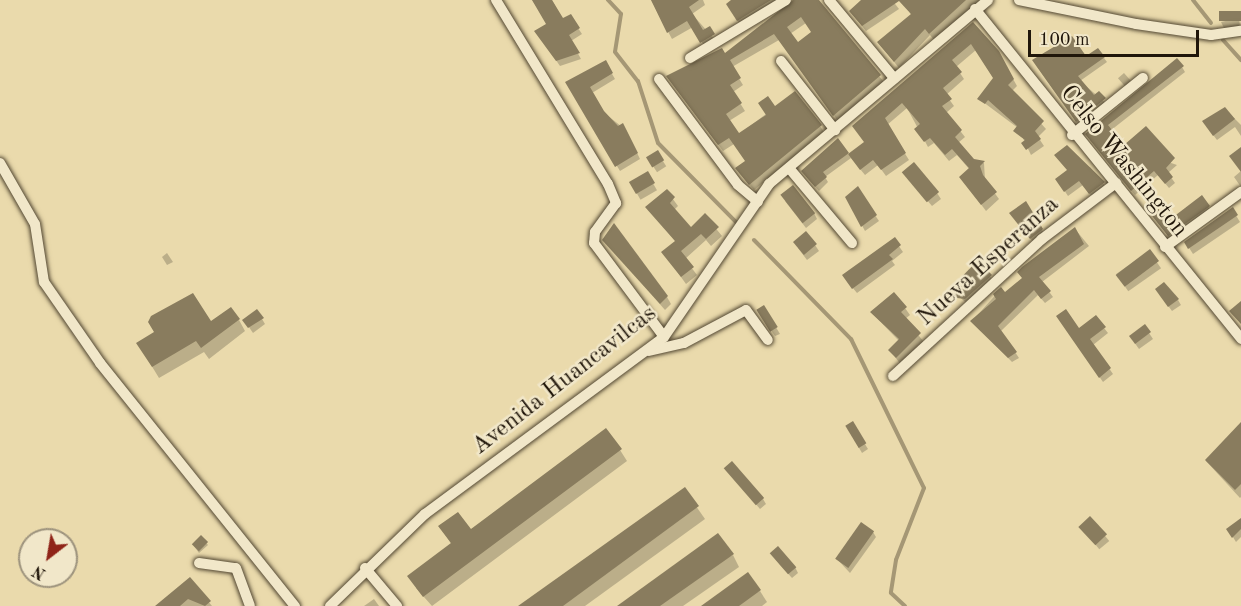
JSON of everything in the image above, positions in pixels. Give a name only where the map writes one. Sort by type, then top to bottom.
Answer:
[{"type":"street","points":[[496,0],[608,184],[616,203],[595,232],[594,243],[664,337]]},
{"type":"street","points":[[690,58],[786,0]]},
{"type":"street","points":[[829,0],[894,78]]},
{"type":"street","name":"Avenida Huancavilcas","points":[[330,606],[365,568],[425,514],[664,337],[758,202],[789,168],[988,0]]},
{"type":"street","points":[[1019,0],[1179,30],[1241,31]]},
{"type":"street","name":"Celso Washington","points":[[975,9],[1072,135],[1116,183],[1241,339]]},
{"type":"street","points":[[781,61],[835,130]]},
{"type":"street","points":[[1072,135],[1143,78]]},
{"type":"street","points":[[660,79],[738,185],[758,202]]},
{"type":"street","points":[[0,164],[35,224],[44,282],[99,363],[295,606]]},
{"type":"street","points":[[789,168],[852,243]]},
{"type":"street","name":"Nueva Esperanza","points":[[893,376],[1042,238],[1116,183]]},
{"type":"street","points":[[1165,247],[1241,192]]},
{"type":"street","points":[[645,351],[684,343],[746,310],[768,340]]},
{"type":"street","points":[[199,563],[236,568],[250,606]]},
{"type":"street","points":[[365,568],[397,606]]},
{"type":"building","points":[[532,0],[552,0],[563,18],[571,14],[580,28],[569,35],[580,53],[556,61],[534,31],[546,24]]},
{"type":"building","points":[[651,0],[699,0],[689,7],[703,30],[710,26],[715,34],[700,43],[687,21],[667,33]]},
{"type":"building","points":[[731,0],[771,0],[737,21],[726,4]]},
{"type":"building","points":[[793,0],[819,0],[881,75],[833,116],[774,34],[730,60],[741,78],[730,85],[742,103],[726,114],[739,133],[766,115],[758,103],[768,96],[775,106],[795,91],[822,125],[749,185],[735,168],[745,161],[729,138],[718,145],[666,76],[722,48],[725,53]],"holes":[[[801,17],[811,32],[798,42],[787,27]]]},
{"type":"building","points":[[861,0],[966,0],[929,34],[925,29],[894,62],[877,42],[911,14],[899,1],[862,26],[849,11]]},
{"type":"building","points":[[1219,11],[1241,11],[1241,21],[1219,21]]},
{"type":"building","points":[[973,22],[999,51],[1014,79],[1008,85],[1044,121],[1035,131],[1041,139],[1026,150],[1021,143],[1025,140],[1013,131],[1017,126],[988,100],[985,104],[977,99],[993,78],[971,44],[952,60],[962,72],[943,88],[952,99],[942,106],[962,130],[955,137],[974,159],[985,161],[980,166],[983,175],[997,192],[981,205],[959,177],[969,168],[952,149],[945,155],[930,138],[924,142],[914,129],[920,124],[902,103],[885,118],[906,153],[881,170],[873,160],[860,170],[848,154],[864,142],[852,126]]},
{"type":"building","points":[[1072,36],[1086,56],[1098,48],[1105,57],[1078,76],[1094,95],[1099,91],[1106,98],[1076,122],[1032,60]]},
{"type":"building","points":[[1177,58],[1184,66],[1108,125],[1124,145],[1146,126],[1175,158],[1166,168],[1173,177],[1165,184],[1154,171],[1131,191],[1085,134]]},
{"type":"building","points":[[606,60],[613,73],[590,87],[604,111],[618,126],[623,123],[638,153],[615,167],[565,82]]},
{"type":"building","points":[[1225,107],[1235,119],[1213,136],[1202,121]]},
{"type":"building","points":[[838,138],[849,153],[823,172],[827,177],[815,187],[801,171]]},
{"type":"building","points":[[1067,145],[1105,182],[1089,194],[1079,181],[1064,192],[1055,179],[1067,170],[1054,155]]},
{"type":"building","points":[[1241,147],[1241,172],[1229,156]]},
{"type":"building","points":[[658,150],[664,160],[652,167],[646,157]]},
{"type":"building","points":[[914,162],[939,192],[927,202],[902,172]]},
{"type":"building","points":[[648,171],[655,183],[636,194],[629,182]]},
{"type":"building","points":[[793,185],[815,213],[803,223],[780,195]]},
{"type":"building","points":[[858,186],[877,215],[861,227],[845,197]]},
{"type":"building","points":[[667,189],[675,197],[670,203],[691,227],[705,213],[719,227],[706,239],[701,234],[681,251],[694,267],[681,277],[661,252],[675,241],[645,207]]},
{"type":"building","points":[[1202,195],[1210,206],[1168,236],[1149,212],[1156,206],[1168,221]]},
{"type":"building","points":[[1026,201],[1043,229],[1030,239],[1009,213]]},
{"type":"building","points":[[1233,207],[1238,215],[1188,249],[1184,242]]},
{"type":"building","points":[[614,223],[668,296],[660,304],[602,240]]},
{"type":"building","points":[[1075,227],[1084,244],[1039,277],[1051,291],[1041,299],[1034,290],[998,326],[1017,352],[1008,358],[970,321],[996,299],[993,294],[1001,287],[1005,292],[1022,278],[1017,272],[1022,267]]},
{"type":"building","points":[[806,231],[817,244],[804,255],[793,242]]},
{"type":"building","points":[[895,237],[901,245],[889,255],[893,259],[852,289],[842,275]]},
{"type":"building","points":[[1150,249],[1159,261],[1125,287],[1116,275]]},
{"type":"building","points":[[978,260],[992,275],[965,299],[957,298],[949,290]]},
{"type":"building","points":[[1164,282],[1179,299],[1168,307],[1155,289]]},
{"type":"building","points":[[894,292],[907,307],[901,312],[921,333],[896,358],[888,350],[899,339],[870,312]]},
{"type":"building","points":[[193,293],[211,321],[231,307],[240,319],[201,348],[196,341],[152,367],[136,343],[154,332],[148,322],[151,316]]},
{"type":"building","points":[[1241,301],[1241,324],[1229,311]]},
{"type":"building","points":[[764,305],[778,327],[770,332],[756,310]]},
{"type":"building","points":[[257,309],[264,318],[248,328],[242,320]]},
{"type":"building","points":[[1066,309],[1079,328],[1096,315],[1106,327],[1090,339],[1111,368],[1099,378],[1056,316]]},
{"type":"building","points":[[1145,324],[1151,332],[1135,344],[1129,336]]},
{"type":"building","points":[[853,421],[866,443],[859,448],[845,426]]},
{"type":"building","points":[[1241,422],[1241,484],[1235,490],[1205,460]]},
{"type":"building","points":[[606,428],[622,449],[423,597],[407,576],[451,543],[438,526],[458,512],[471,529]]},
{"type":"building","points":[[732,461],[764,498],[756,505],[724,468]]},
{"type":"building","points":[[685,487],[699,506],[563,606],[518,606]]},
{"type":"building","points":[[1090,516],[1107,534],[1095,545],[1078,527]]},
{"type":"building","points":[[1241,518],[1241,529],[1232,538],[1226,529]]},
{"type":"building","points":[[861,522],[874,531],[848,568],[835,559]]},
{"type":"building","points":[[718,533],[734,554],[660,606],[617,606]]},
{"type":"building","points":[[201,535],[208,542],[199,551],[192,544]]},
{"type":"building","points":[[778,546],[796,567],[788,574],[770,553]]},
{"type":"building","points":[[748,572],[761,590],[739,606],[701,606]]},
{"type":"building","points":[[190,577],[211,601],[205,606],[188,599],[180,606],[155,606]]},
{"type":"waterway","points":[[608,0],[621,14],[615,52],[638,81],[658,143],[738,224]]},
{"type":"waterway","points":[[1193,0],[1211,23]]},
{"type":"waterway","points":[[1223,40],[1241,60]]},
{"type":"waterway","points":[[754,240],[851,339],[924,488],[896,560],[891,593],[905,606]]}]
